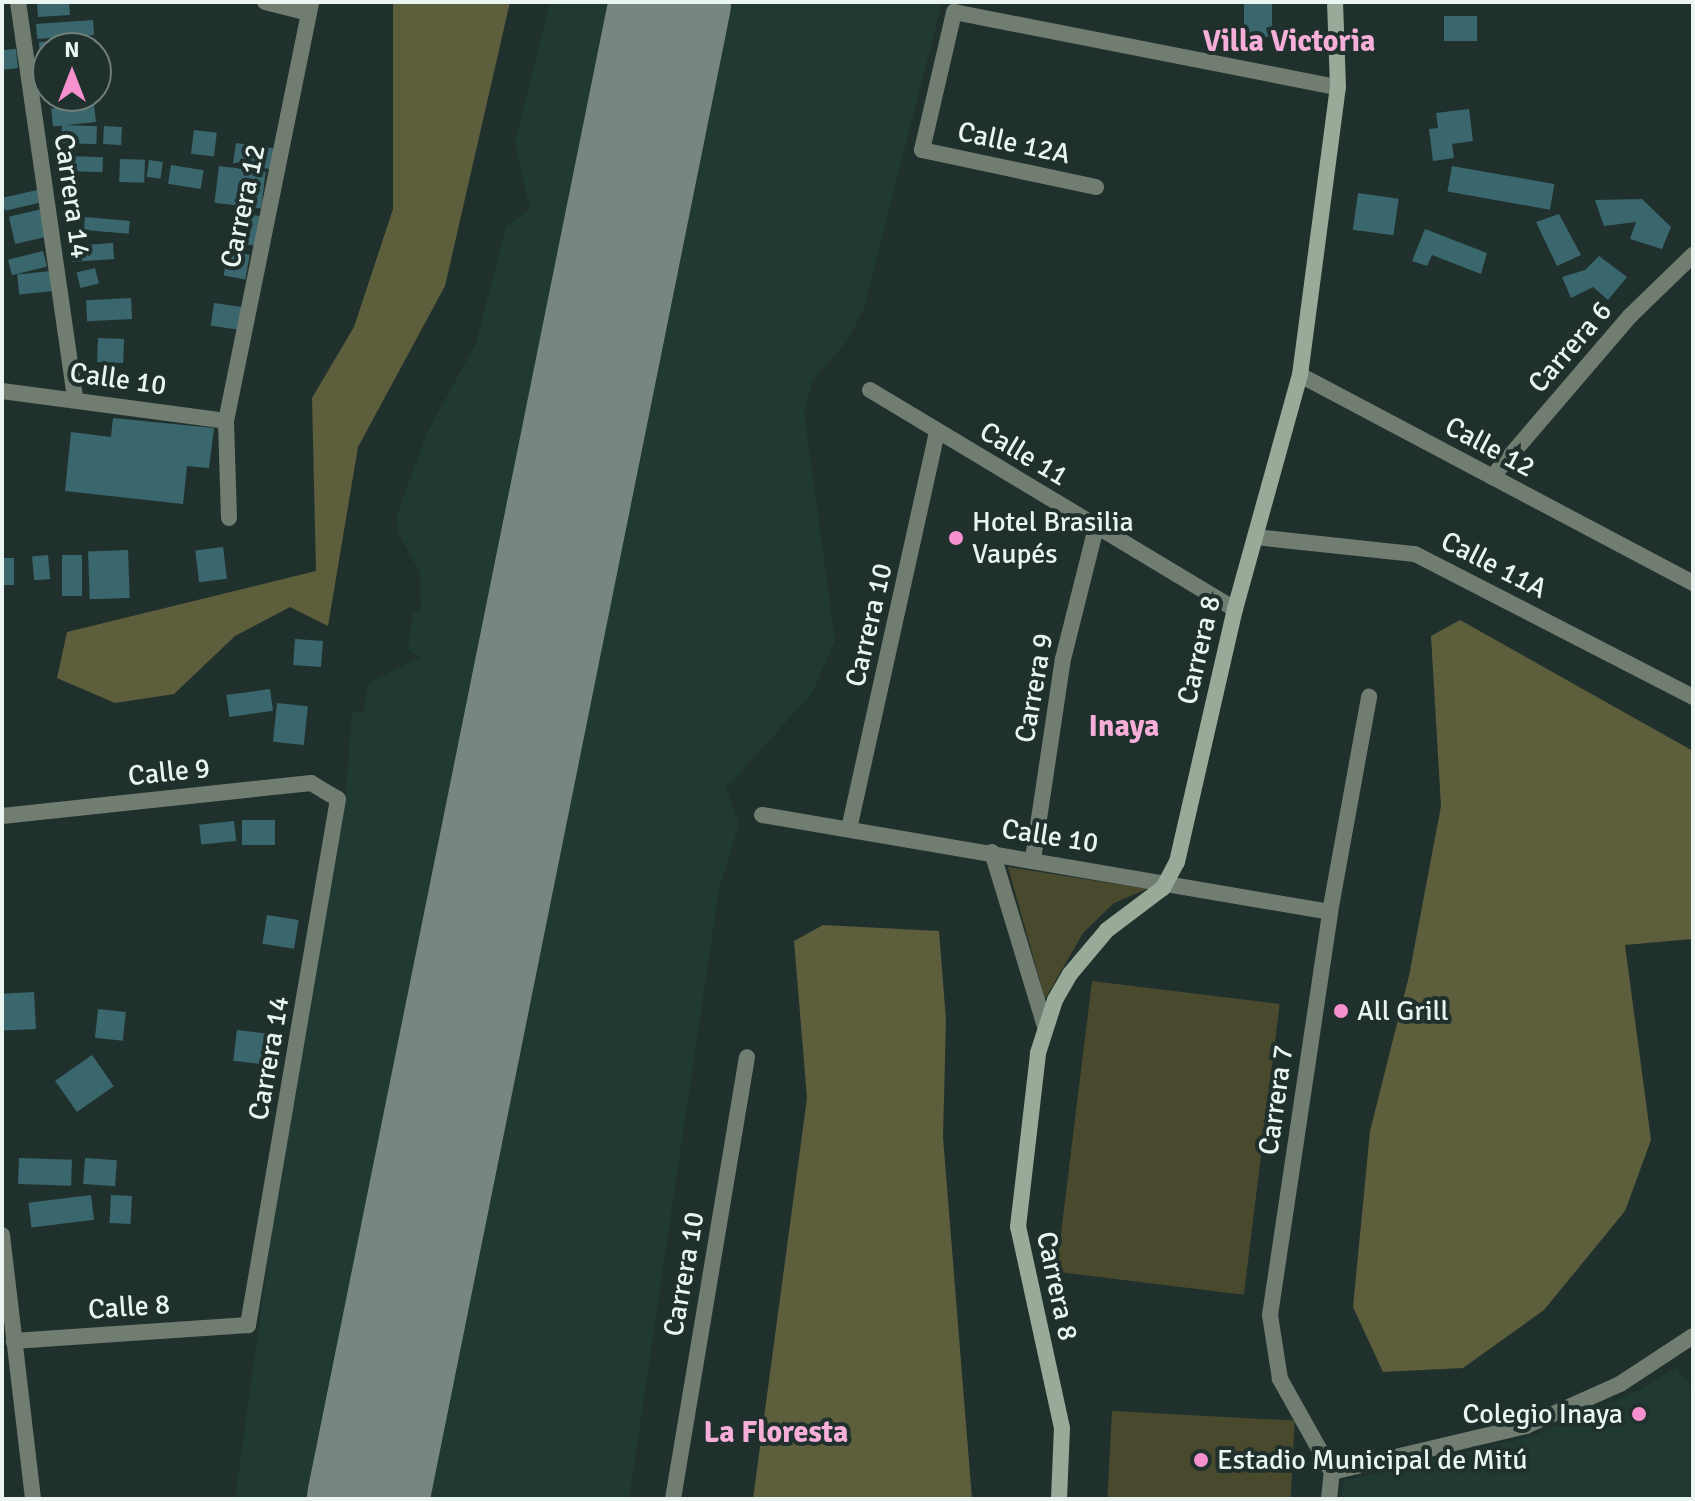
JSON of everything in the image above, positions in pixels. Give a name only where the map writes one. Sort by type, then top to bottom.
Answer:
[{"type":"street","name":"Carrera 14","points":[[18,2],[75,397]]},
{"type":"street","points":[[265,2],[310,8]]},
{"type":"street","name":"Carrera 8","points":[[1059,1499],[1062,1428],[1018,1227],[1045,1026],[1055,1000],[1092,946],[1169,882],[1235,609],[1300,375],[1338,87],[1335,2]]},
{"type":"street","name":"Carrera 12","points":[[229,518],[226,421],[310,8]]},
{"type":"street","name":"Calle 12A","points":[[1096,187],[922,150],[954,12],[1338,87]]},
{"type":"street","name":"Carrera 6","points":[[1492,477],[1630,316],[1693,255]]},
{"type":"street","name":"Calle 12","points":[[1300,375],[1654,567],[1693,583]]},
{"type":"street","name":"Calle 11","points":[[870,390],[1235,609]]},
{"type":"street","name":"Calle 10","points":[[2,391],[75,397],[226,421]]},
{"type":"street","name":"Carrera 10","points":[[849,829],[937,432]]},
{"type":"street","name":"Carrera 9","points":[[1033,859],[1063,659],[1096,528]]},
{"type":"street","name":"Calle 11A","points":[[1255,537],[1415,554],[1693,697]]},
{"type":"street","name":"Carrera 7","points":[[1332,1472],[1280,1379],[1270,1328],[1330,912],[1369,697]]},
{"type":"street","name":"Calle 9","points":[[2,816],[311,783],[338,799]]},
{"type":"street","name":"Carrera 14","points":[[248,1325],[338,799]]},
{"type":"street","name":"Calle 10","points":[[762,815],[1169,882],[1330,912]]},
{"type":"street","points":[[992,852],[1045,1026]]},
{"type":"street","name":"Carrera 10","points":[[673,1499],[747,1057]]},
{"type":"street","points":[[2,1235],[33,1499]]},
{"type":"street","name":"Calle 8","points":[[14,1341],[248,1325]]},
{"type":"street","points":[[1329,1499],[1332,1472],[1526,1426],[1620,1384],[1693,1336]]},
{"type":"shaded area","points":[[550,2],[942,2],[864,308],[848,340],[813,380],[804,412],[835,641],[812,693],[726,788],[739,824],[719,889],[629,1499],[235,1499],[290,1101],[346,793],[352,712],[364,711],[368,684],[420,657],[408,650],[413,611],[421,610],[420,573],[398,532],[397,515],[426,435],[476,343],[506,227],[530,209],[515,142]]},
{"type":"shaded area","points":[[1008,867],[1147,889],[1114,903],[1083,933],[1045,999]]},
{"type":"shaded area","points":[[1092,981],[1280,1004],[1244,1295],[1056,1272]]},
{"type":"shaded area","name":"Colegio Inaya","points":[[1676,1367],[1693,1390],[1691,1499],[1342,1499],[1343,1481],[1533,1436],[1640,1390]]},
{"type":"shaded area","name":"Estadio Municipal de Mitú","points":[[1112,1411],[1295,1421],[1291,1499],[1107,1499]]},
{"type":"green space","points":[[393,2],[510,2],[445,286],[358,447],[328,626],[290,607],[235,636],[174,694],[115,703],[57,678],[67,632],[316,571],[312,398],[354,327],[393,209]]},
{"type":"green space","points":[[1460,620],[1693,751],[1693,939],[1625,945],[1651,1140],[1625,1211],[1544,1310],[1463,1368],[1383,1372],[1353,1307],[1370,1131],[1409,976],[1441,806],[1431,636]]},
{"type":"green space","points":[[823,925],[939,931],[946,1021],[943,1137],[972,1499],[753,1499],[807,1098],[794,941]]},
{"type":"building","points":[[37,2],[69,2],[70,15],[38,17]]},
{"type":"building","points":[[1244,2],[1272,2],[1272,37],[1244,37]]},
{"type":"building","points":[[1444,16],[1477,16],[1477,41],[1444,41]]},
{"type":"building","points":[[93,20],[94,32],[37,32],[36,24]]},
{"type":"building","points":[[16,49],[18,68],[2,70],[2,50]]},
{"type":"building","points":[[1469,109],[1473,141],[1452,144],[1454,158],[1433,161],[1429,129],[1438,128],[1436,113]]},
{"type":"building","points":[[52,112],[95,112],[96,122],[53,126]]},
{"type":"building","points":[[62,125],[97,126],[96,144],[61,143]]},
{"type":"building","points":[[104,126],[122,127],[121,145],[103,144]]},
{"type":"building","points":[[194,130],[217,133],[214,157],[191,154]]},
{"type":"building","points":[[236,143],[277,149],[274,170],[233,164]]},
{"type":"building","points":[[69,156],[103,157],[102,172],[68,171]]},
{"type":"building","points":[[120,159],[145,160],[144,183],[119,182]]},
{"type":"building","points":[[149,160],[163,162],[160,179],[147,177]]},
{"type":"building","points":[[171,165],[204,170],[201,189],[168,184]]},
{"type":"building","points":[[219,166],[266,172],[261,208],[214,203]]},
{"type":"building","points":[[1452,166],[1554,184],[1550,210],[1447,192]]},
{"type":"building","points":[[37,190],[40,203],[5,211],[2,198]]},
{"type":"building","points":[[1358,193],[1399,199],[1393,235],[1353,230]]},
{"type":"building","points":[[1642,199],[1671,227],[1662,249],[1630,239],[1636,222],[1604,226],[1595,200]]},
{"type":"building","points":[[42,209],[48,236],[15,244],[9,217]]},
{"type":"building","points":[[244,213],[265,217],[259,246],[238,242]]},
{"type":"building","points":[[1559,214],[1581,255],[1557,266],[1536,222]]},
{"type":"building","points":[[85,217],[130,221],[129,234],[84,230]]},
{"type":"building","points":[[1425,229],[1487,253],[1481,274],[1432,255],[1427,266],[1412,261]]},
{"type":"building","points":[[113,243],[114,259],[72,262],[71,246]]},
{"type":"building","points":[[43,251],[47,267],[12,275],[8,260]]},
{"type":"building","points":[[228,251],[250,255],[245,279],[224,276]]},
{"type":"building","points":[[1599,256],[1627,277],[1608,300],[1593,287],[1571,298],[1562,277],[1585,270]]},
{"type":"building","points":[[95,268],[99,284],[80,288],[77,273]]},
{"type":"building","points":[[51,271],[53,291],[19,294],[17,275]]},
{"type":"building","points":[[131,298],[132,319],[87,321],[86,300]]},
{"type":"building","points":[[214,303],[244,307],[241,330],[211,326]]},
{"type":"building","points":[[98,338],[124,339],[123,363],[97,362]]},
{"type":"building","points":[[113,418],[214,428],[209,468],[187,466],[183,504],[65,491],[71,432],[111,437]]},
{"type":"building","points":[[223,547],[227,579],[199,582],[195,550]]},
{"type":"building","points":[[128,550],[130,598],[90,599],[88,551]]},
{"type":"building","points":[[48,555],[50,579],[34,580],[32,556]]},
{"type":"building","points":[[62,555],[82,555],[82,596],[62,596]]},
{"type":"building","points":[[2,558],[14,558],[14,585],[2,585]]},
{"type":"building","points":[[295,639],[323,641],[321,667],[293,665]]},
{"type":"building","points":[[270,689],[273,711],[229,717],[226,695]]},
{"type":"building","points":[[277,703],[308,706],[304,745],[273,742]]},
{"type":"building","points":[[242,820],[275,820],[275,845],[242,845]]},
{"type":"building","points":[[234,821],[236,841],[201,845],[199,825]]},
{"type":"building","points":[[267,915],[299,920],[294,949],[262,944]]},
{"type":"building","points":[[34,992],[36,1029],[4,1031],[2,994]]},
{"type":"building","points":[[98,1009],[126,1012],[123,1041],[95,1038]]},
{"type":"building","points":[[237,1030],[280,1035],[276,1066],[233,1061]]},
{"type":"building","points":[[92,1055],[114,1086],[77,1112],[55,1081]]},
{"type":"building","points":[[19,1158],[72,1160],[71,1186],[18,1184]]},
{"type":"building","points":[[85,1158],[117,1160],[115,1186],[83,1184]]},
{"type":"building","points":[[91,1195],[94,1220],[32,1227],[28,1203]]},
{"type":"building","points":[[111,1195],[132,1196],[131,1224],[110,1223]]},
{"type":"runway","points":[[368,1499],[670,2]]},
{"type":"place","name":"Hotel Brasilia Vaupés","points":[[956,538]]},
{"type":"place","name":"All Grill","points":[[1341,1011]]},
{"type":"place","name":"Colegio Inaya","points":[[1639,1414]]},
{"type":"place","name":"Estadio Municipal de Mitú","points":[[1201,1460]]},
{"type":"district","name":"Villa Victoria","points":[[1289,42]]},
{"type":"district","name":"Inaya","points":[[1124,727]]},
{"type":"district","name":"La Floresta","points":[[776,1433]]}]
